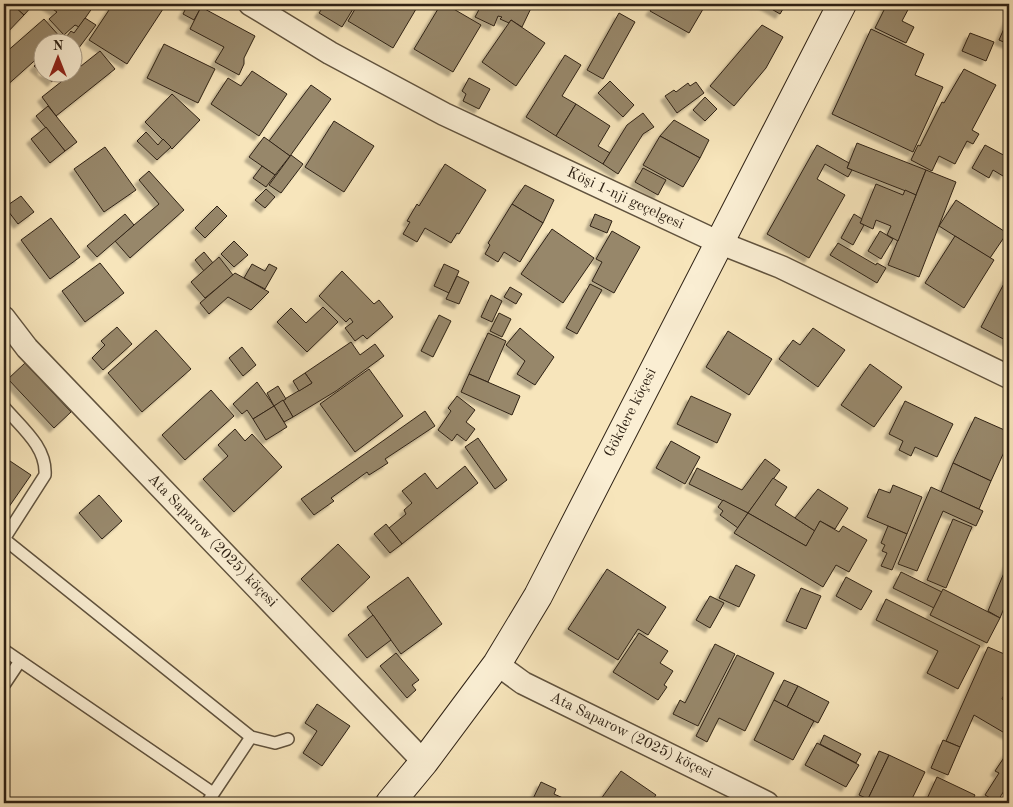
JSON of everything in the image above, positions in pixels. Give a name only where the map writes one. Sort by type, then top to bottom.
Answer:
[{"type":"street","name":"Köşi 1-nji geçelgesi","points":[[250,4],[330,54],[444,114],[718,242],[781,268],[1009,377]]},
{"type":"street","name":"Gökdere köçesi","points":[[390,803],[424,762],[497,664],[538,596],[718,242],[842,4]]},
{"type":"street","name":"Ata Saparow (2025) köçesi","points":[[4,318],[27,348],[424,762]]},
{"type":"street","name":"Ata Saparow (2025) köçesi","points":[[497,664],[523,683],[767,803]]},
{"type":"lane","points":[[4,407],[39,448],[46,465],[45,475],[4,539],[251,737],[275,744],[288,739]]},
{"type":"lane","points":[[4,650],[213,793]]},
{"type":"lane","points":[[4,685],[20,661]]},
{"type":"lane","points":[[206,803],[251,737]]},
{"type":"building","points":[[6,4],[12,4],[24,15],[4,36],[4,7]]},
{"type":"building","points":[[12,4],[34,4],[24,15]]},
{"type":"building","points":[[45,4],[95,4],[79,27],[75,25],[67,32],[61,32],[49,19],[57,12]]},
{"type":"building","points":[[113,4],[155,4],[163,9],[127,64],[89,40]]},
{"type":"building","points":[[188,4],[203,4],[194,20],[183,14]]},
{"type":"building","points":[[325,4],[356,4],[342,27],[319,13]]},
{"type":"building","points":[[358,4],[419,4],[393,48],[348,21]]},
{"type":"building","points":[[441,4],[445,4],[481,25],[453,72],[414,49]]},
{"type":"building","points":[[482,4],[533,4],[522,27],[511,20],[509,23],[500,19],[502,17],[498,16],[494,26],[475,17]]},
{"type":"building","points":[[655,4],[706,4],[689,33],[650,11]]},
{"type":"building","points":[[763,4],[786,4],[780,14]]},
{"type":"building","points":[[887,4],[911,4],[902,21],[914,27],[906,43],[875,28]]},
{"type":"building","points":[[201,7],[255,36],[244,58],[244,64],[239,75],[215,62],[224,47],[190,29]]},
{"type":"building","points":[[619,13],[635,22],[603,79],[587,70]]},
{"type":"building","points":[[1009,17],[1009,43],[1008,44],[999,40]]},
{"type":"building","points":[[85,18],[96,25],[82,44],[82,32],[75,32]]},
{"type":"building","points":[[44,19],[56,32],[32,32],[32,63],[4,88],[4,54]]},
{"type":"building","points":[[511,20],[545,43],[516,86],[482,62]]},
{"type":"building","points":[[762,25],[783,37],[766,68],[734,106],[710,86]]},
{"type":"building","points":[[871,29],[924,54],[915,75],[943,87],[913,152],[832,114]]},
{"type":"building","points":[[970,33],[994,42],[986,61],[962,51]]},
{"type":"building","points":[[164,44],[215,69],[198,103],[147,78]]},
{"type":"building","points":[[100,51],[115,69],[56,116],[42,97],[61,82],[82,82],[82,65]]},
{"type":"building","points":[[565,55],[581,65],[562,96],[576,104],[556,136],[526,117]]},
{"type":"building","points":[[964,69],[996,85],[972,130],[979,134],[973,144],[967,141],[955,164],[939,156],[932,171],[911,160],[942,102],[944,103]]},
{"type":"building","points":[[252,71],[287,94],[259,136],[211,104],[228,78],[241,86]]},
{"type":"building","points":[[469,78],[490,89],[479,109],[463,101],[466,94],[462,91]]},
{"type":"building","points":[[610,81],[634,105],[623,117],[598,93]]},
{"type":"building","points":[[696,82],[704,93],[677,113],[665,96],[674,90],[676,92],[688,83],[690,86]]},
{"type":"building","points":[[311,85],[331,99],[290,156],[269,141]]},
{"type":"building","points":[[172,94],[200,120],[172,149],[145,122]]},
{"type":"building","points":[[705,97],[717,109],[705,121],[693,110]]},
{"type":"building","points":[[576,104],[610,126],[598,146],[610,153],[603,164],[556,136]]},
{"type":"building","points":[[48,106],[77,142],[65,151],[36,116]]},
{"type":"building","points":[[643,113],[654,127],[643,134],[618,174],[603,164],[627,125]]},
{"type":"building","points":[[674,120],[709,140],[700,158],[660,136]]},
{"type":"building","points":[[334,121],[374,146],[344,192],[305,167]]},
{"type":"building","points":[[46,127],[65,151],[50,163],[31,139]]},
{"type":"building","points":[[146,132],[158,145],[163,139],[171,147],[157,160],[137,141]]},
{"type":"building","points":[[660,136],[700,158],[683,187],[643,165]]},
{"type":"building","points":[[264,137],[290,156],[275,175],[249,157]]},
{"type":"building","points":[[857,143],[926,170],[916,195],[847,168]]},
{"type":"building","points":[[817,145],[849,163],[847,168],[852,170],[848,177],[825,164],[817,179],[845,195],[809,258],[767,234]]},
{"type":"building","points":[[985,145],[1009,158],[1009,165],[1003,176],[993,170],[989,178],[972,168]]},
{"type":"building","points":[[105,147],[136,190],[104,212],[74,169]]},
{"type":"building","points":[[291,155],[303,164],[281,193],[269,185]]},
{"type":"building","points":[[445,164],[486,190],[459,234],[457,233],[451,243],[425,228],[417,242],[403,234],[410,222],[407,221],[417,204],[419,206]]},
{"type":"building","points":[[262,166],[275,175],[266,187],[253,178]]},
{"type":"building","points":[[643,168],[666,180],[658,195],[635,182]]},
{"type":"building","points":[[926,170],[956,182],[919,277],[888,265]]},
{"type":"building","points":[[149,171],[184,210],[130,258],[115,241],[159,204],[139,180]]},
{"type":"building","points":[[876,184],[903,195],[905,190],[916,195],[898,241],[887,235],[891,226],[876,220],[873,229],[860,223]]},
{"type":"building","points":[[525,185],[554,200],[543,223],[512,204]]},
{"type":"building","points":[[266,189],[275,197],[265,208],[255,200]]},
{"type":"building","points":[[21,196],[34,212],[18,224],[5,207]]},
{"type":"building","points":[[956,200],[1007,233],[990,258],[939,226]]},
{"type":"building","points":[[512,204],[543,223],[520,262],[504,252],[498,262],[485,254],[490,245],[488,243]]},
{"type":"building","points":[[217,206],[227,216],[205,238],[195,228]]},
{"type":"building","points":[[125,214],[134,225],[97,257],[87,246]]},
{"type":"building","points":[[595,214],[612,221],[607,233],[590,226]]},
{"type":"building","points":[[854,214],[862,219],[860,223],[864,225],[853,245],[841,238]]},
{"type":"building","points":[[51,218],[80,257],[50,279],[21,240]]},
{"type":"building","points":[[552,229],[594,258],[563,303],[521,274]]},
{"type":"building","points":[[612,231],[640,247],[614,293],[592,281],[602,262],[596,259]]},
{"type":"building","points":[[880,231],[893,239],[881,259],[868,251]]},
{"type":"building","points":[[955,236],[994,260],[964,308],[925,283]]},
{"type":"building","points":[[234,241],[248,255],[234,267],[221,254]]},
{"type":"building","points":[[838,243],[876,265],[877,263],[886,268],[877,283],[830,255]]},
{"type":"building","points":[[204,252],[213,263],[204,271],[195,260]]},
{"type":"building","points":[[219,257],[233,275],[205,298],[191,282]]},
{"type":"building","points":[[100,263],[124,293],[85,322],[62,291]]},
{"type":"building","points":[[252,264],[265,271],[269,264],[277,268],[265,289],[244,278]]},
{"type":"building","points":[[444,264],[459,271],[449,293],[434,286]]},
{"type":"building","points":[[342,271],[374,304],[379,300],[393,317],[367,339],[363,335],[355,341],[345,328],[353,322],[350,318],[346,322],[319,296]]},
{"type":"building","points":[[235,273],[269,292],[251,310],[228,297],[209,314],[200,303]]},
{"type":"building","points":[[457,276],[469,282],[459,304],[446,299]]},
{"type":"building","points":[[1009,277],[1009,342],[981,327]]},
{"type":"building","points":[[590,284],[602,290],[577,334],[566,328]]},
{"type":"building","points":[[510,287],[522,294],[516,304],[504,297]]},
{"type":"building","points":[[491,295],[502,301],[492,322],[481,317]]},
{"type":"building","points":[[323,307],[338,322],[307,352],[277,322],[291,308],[306,323]]},
{"type":"building","points":[[499,313],[511,319],[502,337],[490,331]]},
{"type":"building","points":[[439,315],[451,321],[433,357],[421,351]]},
{"type":"building","points":[[117,327],[132,344],[103,370],[92,358],[105,345],[101,341]]},
{"type":"building","points":[[520,328],[554,357],[535,385],[517,374],[525,361],[506,345]]},
{"type":"building","points":[[813,328],[845,350],[818,387],[779,359],[793,340],[800,345]]},
{"type":"building","points":[[156,330],[191,369],[142,412],[108,373]]},
{"type":"building","points":[[728,331],[772,359],[749,395],[706,367]]},
{"type":"building","points":[[488,333],[506,341],[488,382],[469,374]]},
{"type":"building","points":[[351,342],[360,355],[375,344],[384,356],[336,391],[293,417],[283,400],[312,383],[305,373]]},
{"type":"building","points":[[242,347],[256,365],[243,376],[229,358]]},
{"type":"building","points":[[25,363],[71,412],[54,428],[8,379]]},
{"type":"building","points":[[870,364],[902,387],[874,427],[841,405]]},
{"type":"building","points":[[369,369],[403,416],[355,452],[320,404]]},
{"type":"building","points":[[305,373],[312,383],[299,391],[293,381]]},
{"type":"building","points":[[469,374],[520,396],[512,415],[461,392]]},
{"type":"building","points":[[257,382],[274,406],[253,419],[247,410],[242,414],[233,404]]},
{"type":"building","points":[[278,386],[286,399],[274,406],[267,393]]},
{"type":"building","points":[[211,390],[234,416],[185,460],[162,435]]},
{"type":"building","points":[[457,396],[475,410],[466,422],[475,429],[466,441],[457,434],[452,441],[438,430],[451,411],[448,408]]},
{"type":"building","points":[[691,396],[731,414],[717,443],[677,424]]},
{"type":"building","points":[[283,400],[293,417],[284,422],[274,406]]},
{"type":"building","points":[[905,401],[953,424],[937,457],[915,447],[911,456],[899,450],[903,441],[889,434]]},
{"type":"building","points":[[274,406],[287,427],[266,440],[253,419]]},
{"type":"building","points":[[425,411],[435,426],[385,459],[388,463],[369,475],[367,472],[331,498],[334,501],[314,515],[301,499]]},
{"type":"building","points":[[975,417],[1009,432],[1009,441],[991,481],[953,463]]},
{"type":"building","points":[[235,429],[245,441],[252,434],[282,467],[234,512],[203,479],[228,456],[218,445]]},
{"type":"building","points":[[478,438],[507,480],[495,489],[465,447]]},
{"type":"building","points":[[671,441],[700,457],[685,484],[656,468]]},
{"type":"building","points":[[4,457],[31,475],[4,514]]},
{"type":"building","points":[[765,459],[780,470],[748,513],[689,484],[697,468],[742,490]]},
{"type":"building","points":[[953,463],[991,481],[979,509],[941,492]]},
{"type":"building","points":[[465,466],[478,483],[402,544],[389,528],[406,514],[404,510],[412,503],[402,491],[425,473],[437,489]]},
{"type":"building","points":[[773,478],[787,487],[775,505],[815,531],[806,546],[748,513]]},
{"type":"building","points":[[893,485],[922,497],[907,534],[867,517],[879,489],[890,493]]},
{"type":"building","points":[[931,487],[983,511],[976,526],[943,511],[917,571],[898,564]]},
{"type":"building","points":[[818,489],[848,508],[835,529],[820,521],[815,531],[795,518]]},
{"type":"building","points":[[99,495],[122,521],[102,539],[79,513]]},
{"type":"building","points":[[723,500],[748,513],[738,528],[720,515],[723,511],[718,507]]},
{"type":"building","points":[[748,513],[806,546],[820,521],[839,532],[843,526],[867,540],[849,572],[836,565],[823,587],[734,533]]},
{"type":"building","points":[[953,519],[972,527],[946,588],[927,580]]},
{"type":"building","points":[[386,524],[402,544],[390,553],[374,534]]},
{"type":"building","points":[[888,526],[907,534],[892,570],[881,566],[887,553],[882,551],[885,545],[881,543]]},
{"type":"building","points":[[338,544],[370,577],[333,612],[301,579]]},
{"type":"building","points":[[1009,561],[1009,596],[1000,618],[988,611]]},
{"type":"building","points":[[736,565],[755,575],[739,607],[719,598]]},
{"type":"building","points":[[607,569],[666,607],[648,635],[638,629],[618,660],[568,629]]},
{"type":"building","points":[[901,572],[942,592],[934,608],[893,588]]},
{"type":"building","points":[[408,577],[442,624],[401,654],[367,607]]},
{"type":"building","points":[[846,577],[872,591],[861,610],[836,596]]},
{"type":"building","points":[[801,588],[821,596],[806,629],[786,621]]},
{"type":"building","points":[[943,589],[1000,618],[987,643],[930,615]]},
{"type":"building","points":[[710,596],[724,603],[710,628],[696,620]]},
{"type":"building","points":[[886,599],[980,646],[958,689],[927,673],[938,651],[876,620]]},
{"type":"building","points":[[373,615],[391,640],[367,658],[348,635]]},
{"type":"building","points":[[639,633],[668,651],[660,663],[673,671],[664,685],[667,687],[658,700],[613,672]]},
{"type":"building","points":[[715,644],[735,654],[698,726],[673,714],[680,700],[685,703]]},
{"type":"building","points":[[988,647],[1009,656],[1009,692],[1006,691],[1002,699],[1009,704],[1009,734],[974,715],[960,747],[946,741]]},
{"type":"building","points":[[396,653],[419,680],[412,685],[416,690],[407,698],[380,666]]},
{"type":"building","points":[[737,655],[774,673],[745,731],[719,718],[707,742],[696,736]]},
{"type":"building","points":[[784,680],[798,686],[787,707],[774,700]]},
{"type":"building","points":[[798,686],[829,702],[818,723],[787,707]]},
{"type":"building","points":[[774,700],[814,721],[793,760],[754,740]]},
{"type":"building","points":[[317,704],[350,726],[322,766],[303,753],[317,731],[305,723]]},
{"type":"building","points":[[824,735],[861,754],[856,763],[820,744]]},
{"type":"building","points":[[943,740],[960,747],[948,775],[931,768]]},
{"type":"building","points":[[817,743],[859,765],[846,787],[805,765]]},
{"type":"building","points":[[1009,750],[1009,783],[997,802],[985,795],[999,773],[995,771]]},
{"type":"building","points":[[879,751],[889,755],[868,799],[859,795]]},
{"type":"building","points":[[889,755],[925,772],[910,803],[877,803],[868,799]]},
{"type":"building","points":[[621,771],[656,795],[650,803],[598,803]]},
{"type":"building","points":[[937,777],[975,795],[971,803],[925,803]]},
{"type":"building","points":[[541,782],[556,789],[554,794],[574,803],[531,803]]},
{"type":"building","points":[[659,798],[671,803],[657,803]]}]
